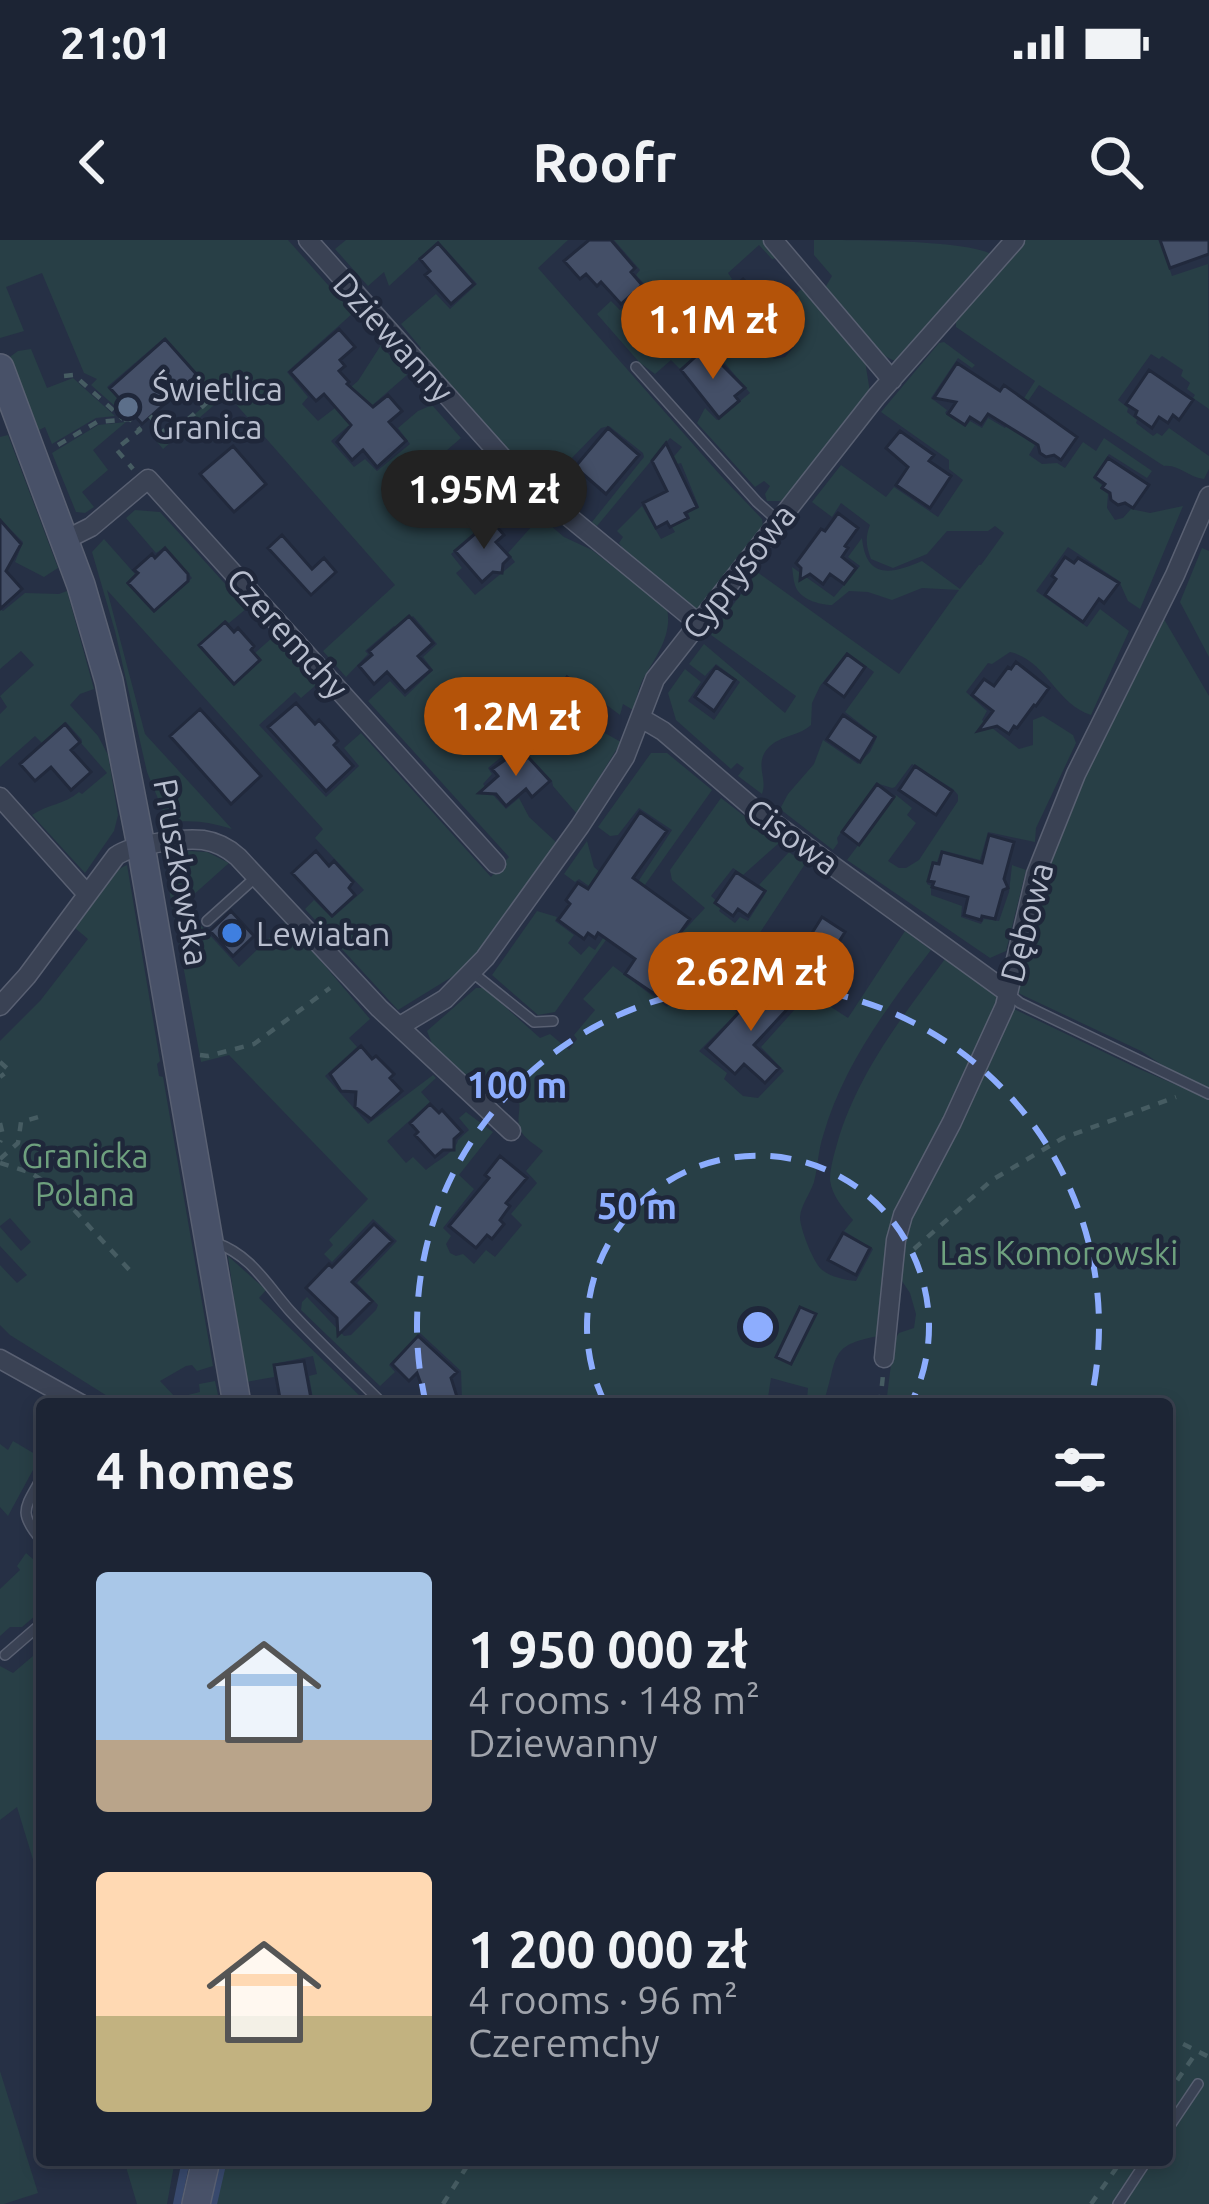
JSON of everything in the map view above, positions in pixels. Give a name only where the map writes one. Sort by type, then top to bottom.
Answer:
[{"type":"street","name":"Dziewanny","points":[[308,240],[512,470],[698,623]]},
{"type":"street","points":[[773,240],[892,380]]},
{"type":"street","name":"Cyprysowa","points":[[400,1026],[446,999],[473,973],[631,747],[655,680],[777,520],[1015,240]]},
{"type":"street","name":"Pruszkowska","points":[[0,368],[11,424],[65,540],[104,658],[236,1398]]},
{"type":"street","name":"Czeremchy","points":[[65,540],[91,527],[148,479],[496,864]]},
{"type":"street","name":"Dębowa","points":[[884,1358],[896,1240],[907,1207],[1005,1006],[1036,874],[1062,806],[1209,496]]},
{"type":"street","name":"Cisowa","points":[[641,718],[663,731],[753,808],[1007,992]]},
{"type":"street","points":[[0,796],[87,894]]},
{"type":"street","points":[[0,1006],[116,856],[127,848],[206,841],[230,850],[347,976],[511,1131]]},
{"type":"street","points":[[0,1359],[70,1398]]},
{"type":"street","points":[[196,2204],[205,2166]]},
{"type":"lane","points":[[636,367],[777,520]]},
{"type":"lane","points":[[207,921],[257,876]]},
{"type":"lane","points":[[473,973],[534,1022],[553,1021]]},
{"type":"lane","points":[[1007,992],[1020,1003],[1209,1094]]},
{"type":"lane","points":[[210,1241],[241,1255],[264,1276],[291,1312],[377,1398]]},
{"type":"lane","points":[[36,1489],[24,1513],[36,1533]]},
{"type":"lane","points":[[5,1655],[36,1628]]},
{"type":"lane","points":[[1173,2121],[1198,2084]]},
{"type":"lane","points":[[1118,2204],[1143,2166]]},
{"type":"path","points":[[64,376],[74,376],[123,419]]},
{"type":"path","points":[[149,416],[168,437],[212,399],[194,378]]},
{"type":"path","points":[[53,448],[97,422],[130,418],[140,430],[114,449],[140,478]]},
{"type":"path","points":[[177,1050],[208,1056],[254,1044],[347,976]]},
{"type":"path","points":[[0,1062],[9,1070],[0,1077]]},
{"type":"path","points":[[892,1269],[992,1180],[1063,1138],[1197,1090]]},
{"type":"path","points":[[45,1115],[21,1122],[18,1143],[0,1161],[52,1186],[134,1274]]},
{"type":"path","points":[[0,1123],[0,1142]]},
{"type":"path","points":[[881,1398],[884,1358]]},
{"type":"path","points":[[1173,2040],[1209,2057]]},
{"type":"path","points":[[1173,2086],[1196,2053]]},
{"type":"path","points":[[443,2204],[467,2166]]},
{"type":"path","points":[[1091,2204],[1118,2166]]},
{"type":"green space","points":[[0,240],[288,240],[353,313],[287,372],[308,397],[302,404],[318,421],[358,381],[381,345],[407,375],[331,441],[354,467],[365,459],[377,471],[410,444],[398,428],[432,405],[461,438],[403,488],[423,511],[421,515],[438,527],[465,502],[466,491],[488,468],[516,497],[451,554],[462,568],[456,573],[475,595],[515,562],[508,553],[532,526],[544,520],[564,537],[592,550],[667,609],[665,638],[633,710],[623,704],[620,715],[568,676],[548,682],[541,692],[547,704],[540,714],[572,738],[585,722],[621,742],[577,814],[517,744],[488,768],[492,774],[483,784],[506,809],[519,798],[529,817],[557,843],[474,960],[398,1010],[305,909],[314,900],[332,918],[364,890],[315,838],[323,829],[107,590],[145,734],[232,829],[200,822],[168,823],[147,772],[92,552],[104,539],[135,574],[126,583],[154,613],[192,578],[165,547],[156,553],[126,518],[135,510],[160,512],[247,608],[229,623],[225,620],[198,646],[233,685],[261,661],[255,653],[273,637],[316,685],[301,698],[295,692],[259,725],[326,797],[359,766],[344,748],[361,733],[491,877],[509,857],[368,701],[390,681],[405,697],[433,670],[423,657],[437,644],[413,616],[365,651],[368,654],[346,677],[323,651],[395,585],[227,394],[163,449],[153,437],[151,423],[168,438],[213,398],[164,338],[107,387],[132,414],[125,415],[91,385],[97,379],[84,373],[42,273],[6,287],[24,331],[0,338]]},
{"type":"green space","points":[[346,240],[568,240],[538,268],[762,519],[763,527],[706,604],[697,610],[634,564],[619,543],[623,537],[617,531],[642,506],[661,539],[675,532],[672,527],[699,507],[681,463],[665,467],[682,447],[670,438],[597,526],[592,522],[643,453],[609,426],[601,428],[566,464],[582,481],[566,500],[518,458],[512,461],[416,354],[421,348],[401,324],[436,294],[450,309],[477,284],[438,241],[389,286],[384,272],[368,286],[335,249]]},
{"type":"green space","points":[[614,240],[765,240],[780,257],[772,259],[759,245],[728,273],[732,279],[709,300],[748,346],[754,343],[761,352],[766,349],[774,359],[785,357],[795,346],[795,331],[786,318],[794,311],[787,302],[804,289],[865,361],[870,392],[783,501],[767,501],[770,486],[764,481],[755,487],[697,423],[705,408],[717,420],[750,393],[723,361],[705,347],[680,369],[671,360],[655,374],[597,314],[611,301],[620,310],[647,287],[636,275],[640,270]]},
{"type":"green space","points":[[814,240],[934,243],[991,254],[895,361],[866,339],[825,288],[832,276],[814,255]]},
{"type":"green space","points":[[1025,240],[1160,240],[1172,276],[1208,264],[1209,409],[1187,389],[1190,383],[1181,376],[1183,370],[1151,354],[1118,400],[1153,436],[1162,436],[1169,428],[1209,456],[1209,469],[1204,479],[1164,466],[1039,385],[1013,423],[1029,434],[1026,439],[1035,445],[1029,455],[1042,464],[1065,468],[1083,442],[1096,451],[1104,438],[1152,471],[1147,478],[1109,454],[1093,478],[1108,494],[1107,508],[1115,520],[1131,509],[1150,513],[1183,506],[1140,609],[1128,601],[1119,581],[1068,547],[1036,591],[1087,627],[1100,609],[1129,631],[1091,715],[1069,702],[1033,664],[1010,652],[988,663],[966,692],[987,711],[982,720],[1019,749],[1033,745],[1033,720],[1043,716],[1073,735],[1076,743],[1036,828],[1035,842],[988,832],[980,860],[941,850],[937,862],[932,861],[927,884],[931,895],[962,906],[961,917],[981,924],[984,919],[999,921],[1012,865],[1026,870],[1006,951],[990,958],[847,860],[896,795],[912,808],[907,815],[916,823],[888,861],[906,868],[919,860],[958,801],[953,789],[912,764],[895,787],[876,783],[833,850],[780,809],[814,764],[823,740],[858,764],[870,752],[877,737],[845,712],[874,672],[847,652],[820,686],[812,703],[811,725],[767,749],[762,761],[762,794],[738,776],[744,768],[737,763],[731,769],[676,720],[668,693],[685,669],[701,682],[688,701],[714,720],[740,682],[716,664],[705,676],[689,664],[704,644],[785,713],[796,696],[711,635],[757,572],[899,674],[959,590],[922,588],[892,600],[849,591],[827,605],[801,594],[792,567],[834,597],[860,566],[848,557],[862,538],[864,552],[875,567],[891,571],[922,561],[960,589],[1004,533],[995,526],[988,531],[947,531],[927,554],[893,568],[871,559],[870,525],[841,503],[832,517],[812,502],[841,465],[886,497],[894,487],[938,517],[963,480],[949,469],[949,460],[881,412],[944,342],[975,365],[972,368],[958,358],[931,398],[965,427],[970,421],[982,428],[988,418],[1005,428],[1035,381],[956,327],[956,318]]},
{"type":"green space","points":[[31,349],[47,388],[73,378],[115,416],[96,418],[52,444],[45,427],[35,432],[7,359]]},
{"type":"green space","points":[[126,422],[93,450],[108,470],[82,492],[94,507],[76,512],[52,453],[98,425]]},
{"type":"green space","points":[[8,435],[58,568],[44,577],[15,562],[23,542],[4,523],[0,525],[0,437]]},
{"type":"green space","points":[[1202,548],[1209,551],[1209,657],[1180,602]]},
{"type":"green space","points":[[67,591],[94,689],[80,694],[70,705],[108,755],[118,815],[114,831],[85,873],[32,815],[82,794],[107,773],[82,740],[66,722],[42,743],[35,736],[0,767],[0,714],[7,707],[0,696],[34,665],[21,651],[0,669],[0,609],[25,593]]},
{"type":"green space","points":[[1161,614],[1209,696],[1209,1089],[1014,991],[1043,876],[1080,777]]},
{"type":"green space","points":[[651,753],[667,753],[712,790],[555,1012],[538,1015],[492,975],[537,911],[557,917],[555,921],[574,935],[568,943],[581,955],[589,946],[595,950],[622,910],[579,879],[575,882],[564,874],[587,841],[594,867],[621,891],[632,891],[672,830],[639,808],[618,835],[610,836],[598,827]]},
{"type":"green space","points":[[721,798],[779,843],[743,875],[733,868],[711,896],[722,906],[719,911],[735,923],[740,917],[748,921],[767,891],[759,885],[789,852],[805,864],[723,989],[737,1013],[699,1051],[727,1073],[724,1079],[743,1096],[758,1098],[784,1071],[761,1047],[796,1008],[796,985],[821,988],[828,1005],[848,1018],[905,931],[931,950],[883,1015],[842,1085],[802,1208],[802,1229],[811,1252],[825,1272],[838,1278],[856,1281],[873,1249],[844,1231],[853,1220],[836,1197],[830,1175],[846,1118],[882,1047],[945,959],[1001,1002],[893,1223],[879,1336],[842,1350],[825,1398],[807,1398],[808,1388],[771,1378],[768,1398],[462,1398],[461,1371],[420,1333],[389,1365],[395,1372],[380,1386],[301,1310],[307,1297],[344,1336],[351,1335],[378,1305],[357,1283],[397,1241],[373,1219],[332,1262],[324,1254],[333,1245],[329,1240],[368,1199],[229,1055],[201,1062],[168,884],[173,872],[189,859],[188,851],[207,852],[229,863],[182,905],[239,967],[287,921],[370,1019],[349,1038],[357,1047],[325,1076],[368,1124],[433,1075],[436,1078],[421,1092],[430,1102],[387,1141],[406,1163],[413,1157],[426,1170],[449,1153],[469,1130],[459,1118],[466,1112],[493,1132],[459,1175],[474,1189],[443,1228],[451,1236],[446,1244],[450,1253],[463,1254],[474,1264],[486,1250],[495,1257],[522,1225],[511,1214],[537,1183],[526,1171],[543,1151],[520,1129],[514,1089],[497,1082],[468,1080],[434,1049],[427,1031],[476,988],[484,988],[540,1038],[550,1034],[569,1050],[577,1039],[574,1035],[595,1010],[583,999],[613,966],[667,1007],[684,979],[630,941],[653,940],[681,960],[691,947],[679,936],[705,908],[672,880],[670,870]]},
{"type":"green space","name":"Granicka Polana","points":[[127,865],[159,1076],[163,1077],[213,1366],[197,1371],[186,1366],[160,1381],[176,1398],[110,1398],[0,1325],[0,1265],[17,1283],[27,1275],[0,1246],[0,1227],[21,1251],[31,1242],[10,1218],[0,1226],[0,1041],[40,1001],[88,939],[75,928],[83,910],[118,869]]},
{"type":"green space","name":"Las Komorowski","points":[[1012,1008],[1209,1099],[1209,2204],[216,2204],[222,2180],[212,2177],[215,2166],[1173,2166],[1173,1398],[887,1398],[894,1341],[899,1333],[914,1328],[916,1314],[900,1278],[905,1230]]},
{"type":"green space","points":[[228,1256],[266,1290],[259,1298],[362,1398],[313,1398],[309,1376],[317,1374],[313,1356],[273,1364],[274,1377],[246,1382]]},
{"type":"green space","name":"Granicka Polana","points":[[215,1381],[219,1398],[176,1398],[200,1392],[199,1384]]},
{"type":"green space","points":[[13,1441],[36,1455],[36,1464],[8,1516],[0,1507],[0,1444],[8,1450]]},
{"type":"green space","points":[[26,1553],[36,1558],[36,1615],[0,1636],[0,1589],[20,1570],[17,1566]]},
{"type":"green space","points":[[34,1642],[36,1869],[17,1807],[0,1820],[0,1666],[13,1673],[33,1656]]},
{"type":"green space","points":[[0,2071],[38,2193],[4,2204],[0,2204]]},
{"type":"green space","points":[[126,2166],[174,2166],[167,2204],[137,2204]]},
{"type":"building","points":[[589,240],[611,240],[635,268],[631,272],[642,285],[621,304],[601,282],[597,286],[586,274],[580,279],[564,261]]},
{"type":"building","points":[[1160,240],[1209,240],[1209,254],[1170,268]]},
{"type":"building","points":[[438,243],[474,284],[451,304],[425,275],[430,271],[420,259]]},
{"type":"building","points":[[743,279],[790,326],[763,350],[740,334],[740,323],[722,297]]},
{"type":"building","points":[[339,329],[355,347],[340,360],[345,366],[339,371],[347,384],[373,407],[388,395],[402,411],[389,422],[406,441],[377,467],[363,450],[352,460],[337,442],[351,425],[324,394],[316,401],[290,372]]},
{"type":"building","points":[[165,339],[197,375],[142,424],[110,388]]},
{"type":"building","points":[[705,348],[745,388],[735,396],[739,401],[719,418],[681,370]]},
{"type":"building","points":[[957,363],[1000,391],[1004,385],[1077,437],[1061,460],[1046,457],[1038,445],[988,414],[981,424],[970,417],[965,425],[948,414],[956,402],[934,398]]},
{"type":"building","points":[[1149,370],[1193,400],[1179,420],[1173,415],[1168,423],[1159,417],[1152,428],[1126,404]]},
{"type":"building","points":[[608,428],[639,455],[606,494],[575,467]]},
{"type":"building","points":[[900,431],[934,455],[929,461],[951,476],[930,508],[896,485],[908,467],[886,448]]},
{"type":"building","points":[[666,443],[697,507],[685,513],[688,518],[656,528],[643,503],[667,491],[652,461]]},
{"type":"building","points":[[233,446],[266,484],[234,512],[200,474]]},
{"type":"building","points":[[439,458],[453,475],[445,482],[460,501],[450,515],[435,523],[425,518],[404,488]]},
{"type":"building","points":[[1108,458],[1149,485],[1133,508],[1111,500],[1102,488],[1105,484],[1095,477]]},
{"type":"building","points":[[838,513],[858,528],[842,557],[856,568],[844,584],[830,574],[823,584],[810,574],[800,580],[801,568],[796,563]]},
{"type":"building","points":[[0,520],[21,544],[6,571],[22,589],[0,609]]},
{"type":"building","points":[[491,520],[504,535],[496,542],[510,557],[502,573],[493,572],[482,582],[455,551]]},
{"type":"building","points":[[282,535],[312,569],[324,558],[336,572],[311,595],[268,548]]},
{"type":"building","points":[[165,548],[188,574],[188,581],[154,611],[128,583],[138,573],[134,570]]},
{"type":"building","points":[[1065,557],[1074,563],[1078,558],[1119,583],[1104,603],[1099,599],[1083,622],[1045,595]]},
{"type":"building","points":[[409,616],[433,643],[418,656],[431,670],[405,692],[387,672],[374,684],[359,666]]},
{"type":"building","points":[[225,622],[234,632],[238,628],[260,660],[234,684],[199,645]]},
{"type":"building","points":[[847,654],[865,667],[844,697],[825,683]]},
{"type":"building","points":[[1016,662],[1049,688],[1009,734],[997,726],[978,731],[993,711],[972,695],[984,679],[994,686]]},
{"type":"building","points":[[716,667],[735,680],[714,711],[695,697]]},
{"type":"building","points":[[567,677],[596,699],[570,733],[547,714],[554,705],[547,688],[560,687]]},
{"type":"building","points":[[296,703],[338,741],[334,745],[353,766],[326,791],[268,727]]},
{"type":"building","points":[[200,709],[261,776],[231,804],[170,736]]},
{"type":"building","points":[[843,715],[875,737],[860,762],[827,739]]},
{"type":"building","points":[[65,724],[80,742],[71,750],[91,772],[71,790],[51,767],[35,781],[20,764]]},
{"type":"building","points":[[518,751],[550,781],[532,797],[526,789],[506,806],[496,794],[479,793],[498,776],[492,769]]},
{"type":"building","points":[[915,766],[952,791],[936,815],[899,790]]},
{"type":"building","points":[[877,784],[894,797],[859,845],[842,832]]},
{"type":"building","points":[[640,812],[667,831],[633,878],[690,919],[677,937],[689,946],[669,970],[678,977],[662,999],[625,974],[635,959],[598,933],[595,938],[588,933],[584,939],[558,920],[578,883],[588,889]]},
{"type":"building","points":[[989,835],[1014,842],[1004,879],[1008,888],[1003,890],[995,919],[982,916],[981,920],[964,915],[968,897],[932,887],[934,882],[928,881],[942,852],[982,863]]},
{"type":"building","points":[[316,851],[329,866],[334,861],[353,882],[349,888],[355,895],[332,916],[292,873]]},
{"type":"building","points":[[736,872],[765,891],[748,916],[738,909],[733,916],[715,903]]},
{"type":"building","name":"Lewiatan","points":[[231,911],[254,936],[233,956],[210,931]]},
{"type":"building","points":[[822,917],[845,932],[837,945],[843,949],[822,981],[787,959],[803,934],[809,938]]},
{"type":"building","points":[[768,981],[792,1004],[754,1045],[779,1068],[765,1083],[744,1064],[735,1074],[706,1048]]},
{"type":"building","points":[[361,1046],[394,1074],[390,1078],[402,1091],[371,1119],[355,1107],[356,1092],[341,1091],[330,1074]]},
{"type":"building","points":[[430,1104],[462,1132],[454,1139],[454,1150],[443,1150],[435,1157],[410,1123]]},
{"type":"building","points":[[500,1156],[527,1178],[506,1203],[510,1206],[500,1220],[504,1224],[476,1248],[449,1226],[489,1178],[485,1175]]},
{"type":"building","points":[[374,1224],[392,1241],[352,1282],[372,1301],[338,1335],[337,1318],[306,1288]]},
{"type":"building","points":[[843,1233],[870,1248],[856,1275],[828,1260]]},
{"type":"building","points":[[800,1307],[816,1314],[791,1364],[776,1357]]},
{"type":"building","points":[[418,1336],[457,1372],[451,1378],[457,1398],[426,1398],[417,1373],[409,1381],[392,1364]]},
{"type":"building","points":[[304,1361],[311,1398],[280,1398],[274,1365]]},
{"type":"waterway","points":[[177,2204],[185,2166]]},
{"type":"waterway","points":[[213,2204],[222,2166]]},
{"type":"place","name":"Świetlica Granica","points":[[128,407]]},
{"type":"place","name":"Lewiatan","points":[[232,933]]}]
